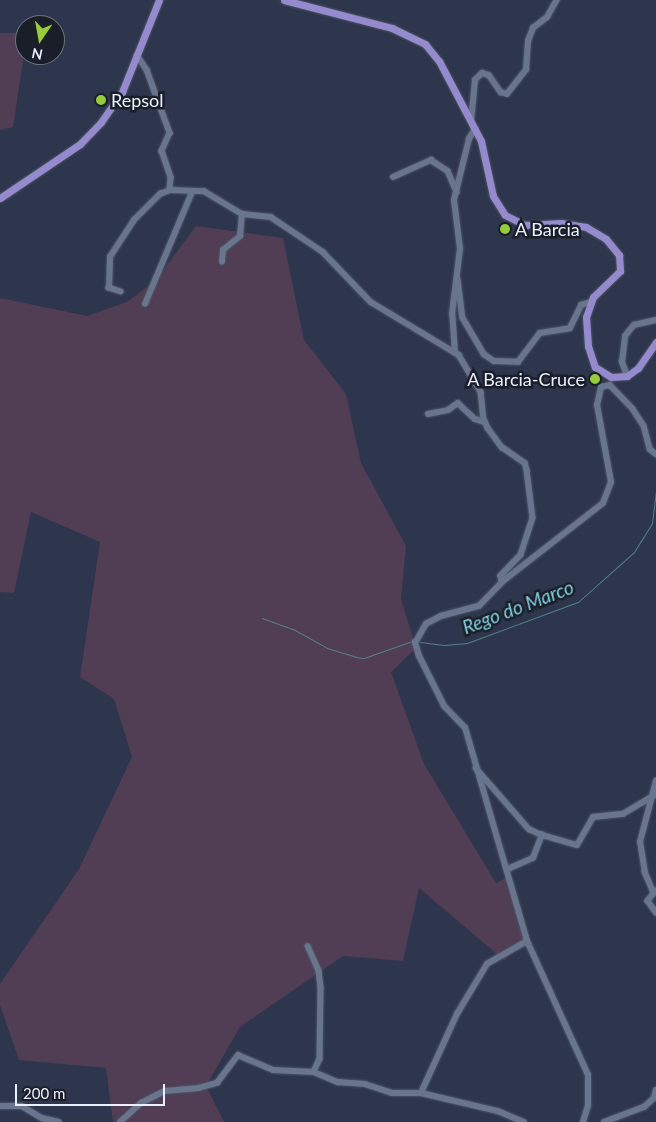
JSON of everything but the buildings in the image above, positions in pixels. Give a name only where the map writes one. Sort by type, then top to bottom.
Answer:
[{"type":"main road","points":[[0,198],[80,144],[101,122],[122,92],[159,0]]},
{"type":"main road","points":[[284,0],[302,2],[402,31],[425,44],[439,61],[475,129],[486,154],[496,203],[505,215],[525,225],[569,223],[586,228],[606,239],[619,255],[620,271],[591,302],[586,325],[592,362],[606,375],[627,376],[638,368],[656,342]]},
{"type":"street","points":[[471,122],[475,80],[482,73],[489,75],[501,92],[507,94],[526,70],[528,41],[533,28],[547,18],[557,0]]},
{"type":"street","points":[[137,55],[147,70],[170,133],[162,151],[171,177],[170,190]]},
{"type":"street","points":[[455,353],[452,314],[460,249],[454,206],[469,139],[475,129]]},
{"type":"street","points":[[393,178],[431,160],[448,171],[457,192]]},
{"type":"street","points":[[121,292],[109,288],[109,260],[113,250],[134,220],[160,194],[170,190],[210,193],[242,214],[271,217],[296,231],[323,252],[371,302],[455,353],[481,392],[485,422],[502,447],[525,463],[534,508],[525,548],[517,562],[501,576],[502,582]]},
{"type":"street","points":[[145,304],[192,192]]},
{"type":"street","points":[[222,262],[223,250],[240,236],[242,214]]},
{"type":"street","points":[[457,277],[462,318],[484,354],[494,361],[518,362],[540,333],[570,328],[581,305],[591,302]]},
{"type":"street","points":[[627,376],[622,362],[625,336],[634,325],[656,320]]},
{"type":"street","points":[[583,1122],[588,1106],[588,1075],[562,1025],[526,941],[508,869],[464,728],[444,706],[416,651],[416,636],[433,619],[478,606],[502,582],[546,551],[607,497],[611,474],[603,450],[597,405],[600,387],[610,385],[633,409],[644,426],[650,450],[656,454]]},
{"type":"street","points":[[428,414],[448,410],[458,403],[475,419],[485,422]]},
{"type":"street","points":[[475,767],[529,829],[576,845],[593,817],[624,814],[656,794]]},
{"type":"street","points":[[656,781],[649,799],[640,842],[645,873],[655,892],[648,901],[656,912]]},
{"type":"street","points":[[508,869],[533,858],[542,835]]},
{"type":"street","points":[[421,1093],[457,1014],[487,964],[526,941]]},
{"type":"street","points":[[308,946],[319,971],[321,988],[320,1059],[314,1072]]},
{"type":"street","points":[[120,1122],[141,1103],[165,1090],[199,1088],[217,1083],[238,1055],[273,1070],[314,1072],[338,1082],[365,1084],[392,1093],[421,1093],[498,1111],[524,1122]]},
{"type":"street","points":[[604,1122],[644,1107],[654,1098],[656,1090]]},
{"type":"street","points":[[0,1106],[22,1106],[42,1118],[59,1122]]},
{"type":"shaded area","points":[[0,33],[15,33],[15,65],[22,65],[13,127],[0,130]]},
{"type":"shaded area","points":[[196,226],[283,238],[304,340],[346,394],[361,463],[406,546],[401,599],[416,648],[391,672],[424,764],[496,883],[510,876],[527,941],[504,960],[419,888],[403,961],[343,956],[240,1027],[206,1086],[224,1122],[113,1122],[106,1068],[19,1060],[0,1005],[0,984],[79,869],[132,757],[114,699],[80,677],[100,542],[31,512],[14,593],[0,592],[0,298],[87,316],[127,302],[156,280]]},
{"type":"waterway","name":"Rego do Marco","points":[[420,642],[444,645],[467,643],[578,602],[634,552],[652,523],[656,492]]},
{"type":"waterway","name":"Rego do Marco","points":[[262,618],[293,629],[327,648],[356,657],[364,658],[412,641]]},
{"type":"place","name":"Repsol","points":[[101,100]]},
{"type":"place","name":"A Barcia","points":[[505,229]]},
{"type":"place","name":"A Barcia-Cruce","points":[[595,379]]}]
